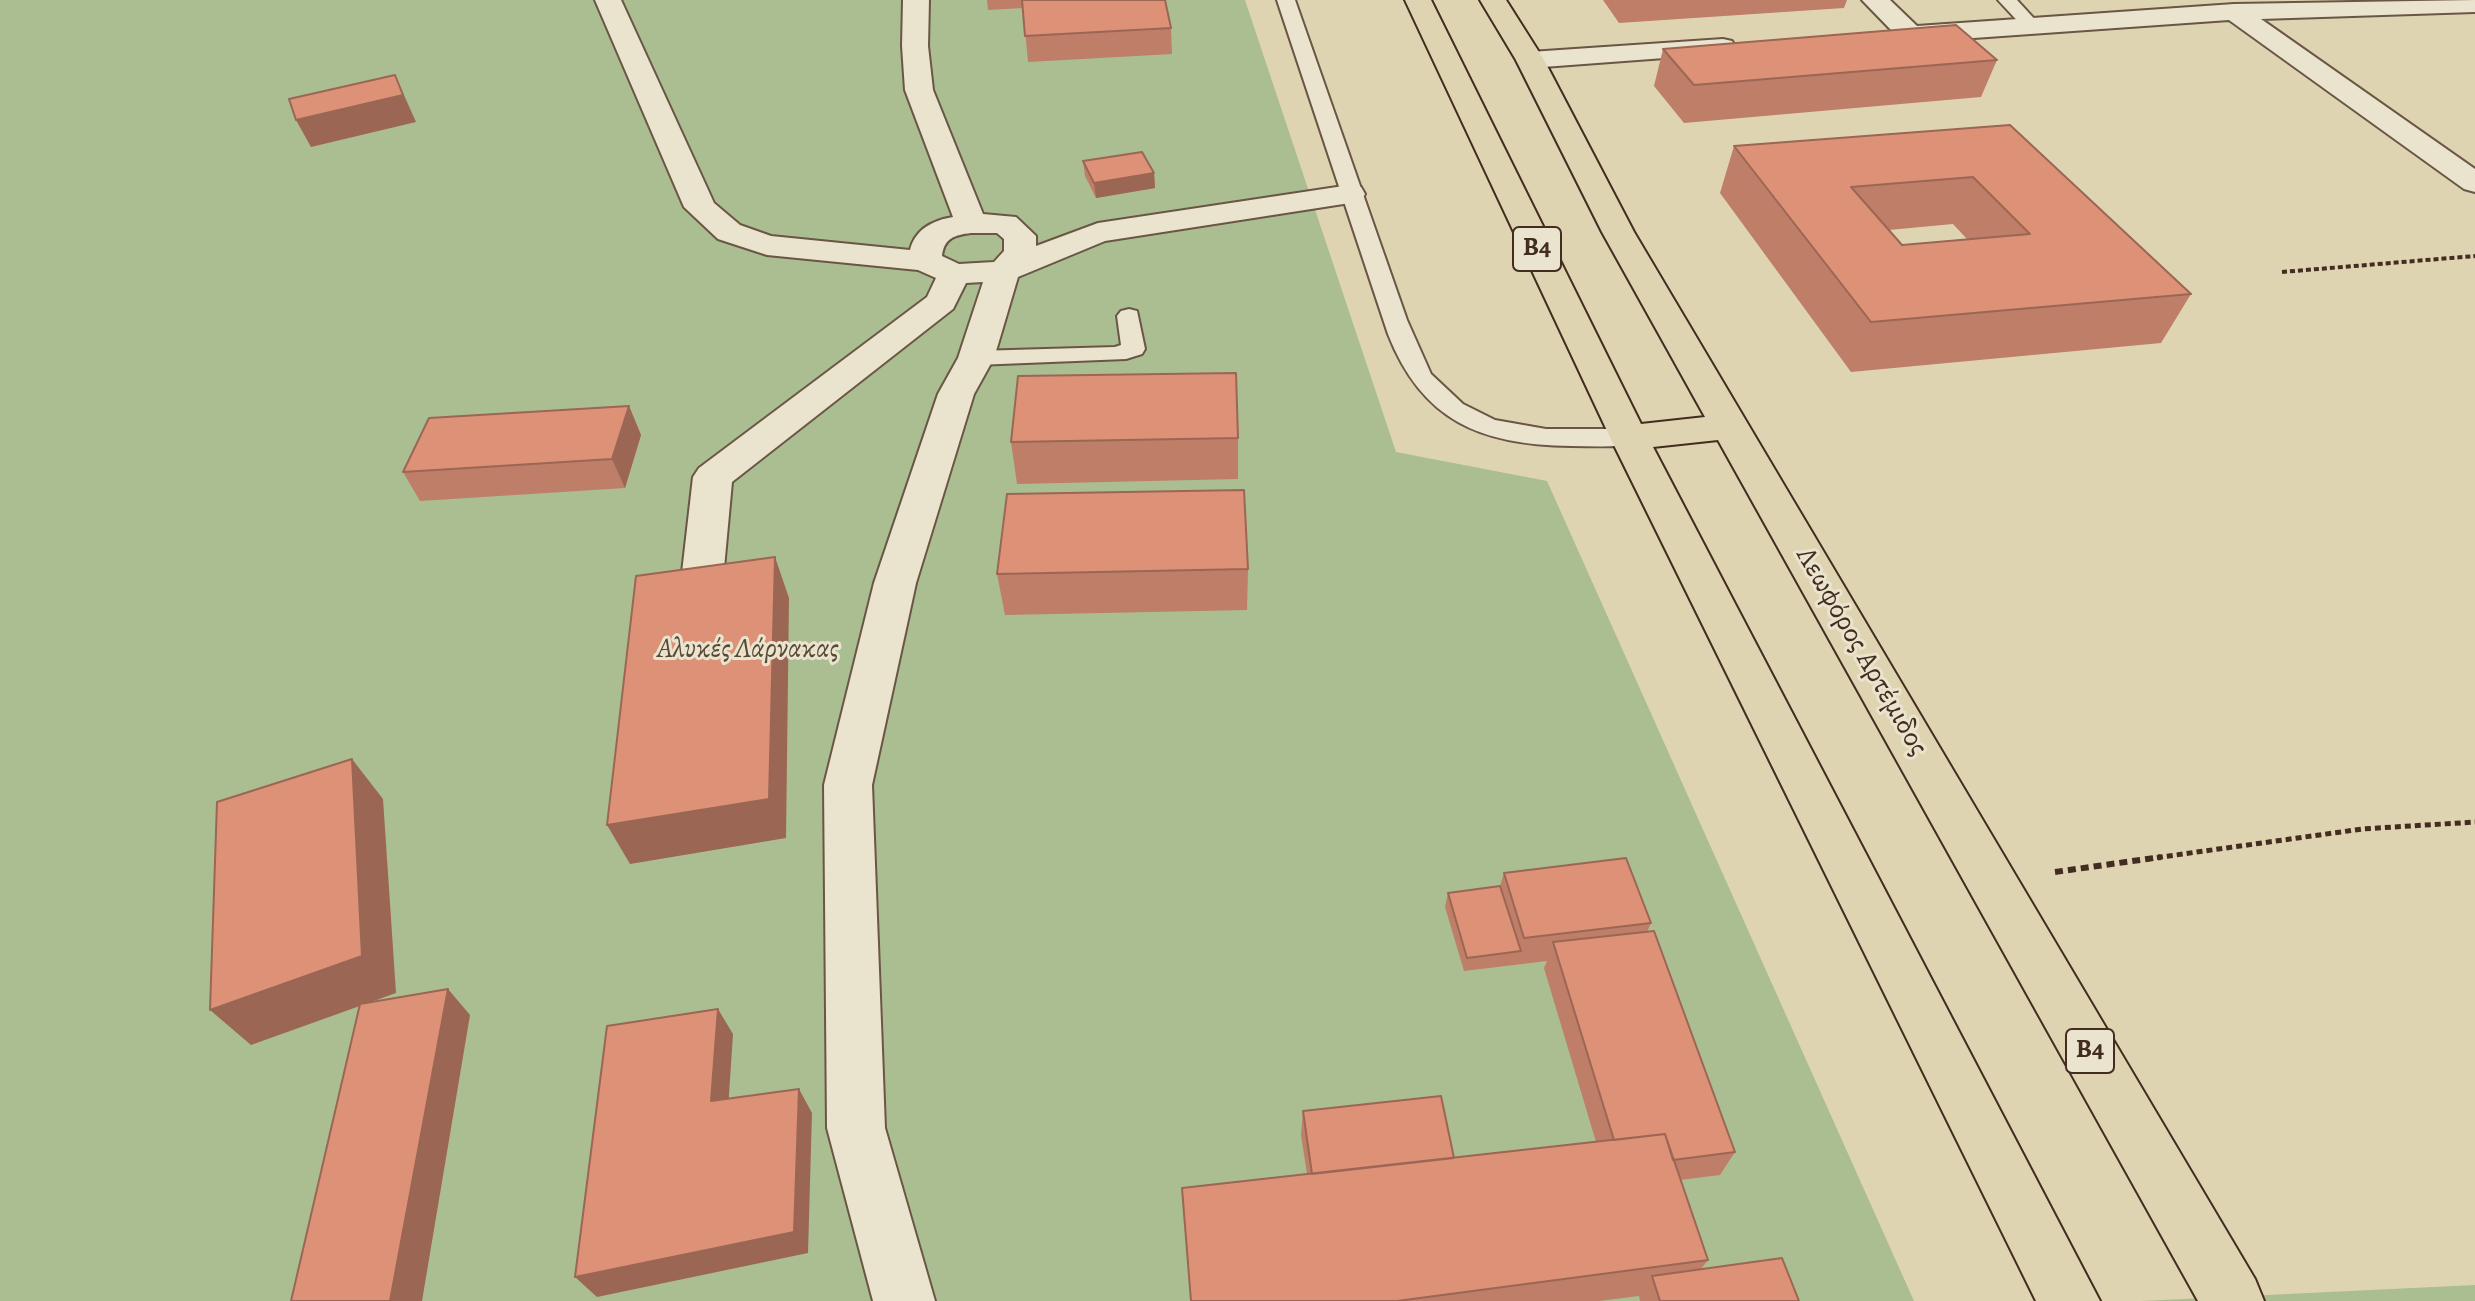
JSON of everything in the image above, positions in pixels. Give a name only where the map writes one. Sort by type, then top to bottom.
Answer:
[{"type":"main road","name":"B4","points":[[1418,0],[1629,437],[2069,1301]]},
{"type":"main road","name":"Λεωφόρος Αρτέμιδος","points":[[1493,0],[1530,60],[1618,232],[2233,1301]]},
{"type":"main road","points":[[1629,437],[1729,427]]},
{"type":"street","points":[[608,0],[700,207],[729,232],[767,245],[939,267],[1003,271],[1098,233],[1350,194]]},
{"type":"street","points":[[916,0],[915,46],[919,90],[971,223]]},
{"type":"street","points":[[1875,0],[1911,35]]},
{"type":"street","points":[[1879,37],[2234,12],[2468,3]]},
{"type":"street","points":[[2234,12],[2475,183]]},
{"type":"street","points":[[1530,60],[1752,45]]},
{"type":"street","points":[[701,590],[713,477],[941,302],[939,267],[927,244],[943,228],[971,223],[1005,224],[1020,236],[1020,253],[1003,271],[976,358],[956,394],[895,583],[848,785],[856,1128],[904,1301]]},
{"type":"lane","points":[[1286,0],[1350,194],[1404,344],[1419,376],[1467,418],[1505,430],[1568,438],[1629,437]]},
{"type":"lane","points":[[2007,0],[2031,25]]},
{"type":"lane","points":[[976,358],[1117,354],[1133,349],[1129,316]]},
{"type":"path","points":[[2282,272],[2475,256]]},
{"type":"path","points":[[1994,882],[2362,829],[2475,822]]},
{"type":"green space","name":"Αλυκές Λάρνακας","points":[[0,0],[1245,0],[1396,452],[1547,481],[1914,1301],[0,1301]]},
{"type":"green space","points":[[2475,1285],[2475,1301],[2141,1301]]},
{"type":"building","points":[[1022,0],[1165,0],[1171,28],[1025,36]]},
{"type":"building","points":[[1956,25],[1997,60],[1694,85],[1663,49]]},
{"type":"building","points":[[395,75],[403,95],[296,120],[289,99]]},
{"type":"building","points":[[2010,125],[2191,294],[1871,322],[1734,146]],"holes":[[[1973,177],[2030,234],[1902,245],[1851,187]]]},
{"type":"building","points":[[1142,152],[1154,173],[1094,183],[1083,161]]},
{"type":"building","points":[[1236,373],[1238,438],[1011,442],[1018,376]]},
{"type":"building","points":[[629,406],[612,459],[403,472],[429,418]]},
{"type":"building","points":[[1244,490],[1248,569],[997,574],[1007,494]]},
{"type":"building","points":[[775,557],[769,799],[607,825],[636,576]]},
{"type":"building","points":[[352,759],[362,956],[210,1010],[217,802]]},
{"type":"building","points":[[1626,858],[1651,923],[1524,938],[1504,873]]},
{"type":"building","points":[[1500,886],[1521,951],[1467,958],[1448,893]]},
{"type":"building","points":[[1654,931],[1735,1152],[1673,1160],[1665,1134],[1614,1140],[1553,942]]},
{"type":"building","points":[[448,989],[390,1301],[291,1301],[360,1004]]},
{"type":"building","points":[[718,1009],[711,1101],[799,1089],[794,1232],[575,1277],[607,1026]]},
{"type":"building","points":[[1441,1096],[1454,1158],[1312,1174],[1303,1111]]},
{"type":"building","points":[[1665,1134],[1708,1260],[1397,1301],[1191,1301],[1182,1188]]},
{"type":"building","points":[[1782,1258],[1799,1301],[1660,1301],[1652,1276]]}]
